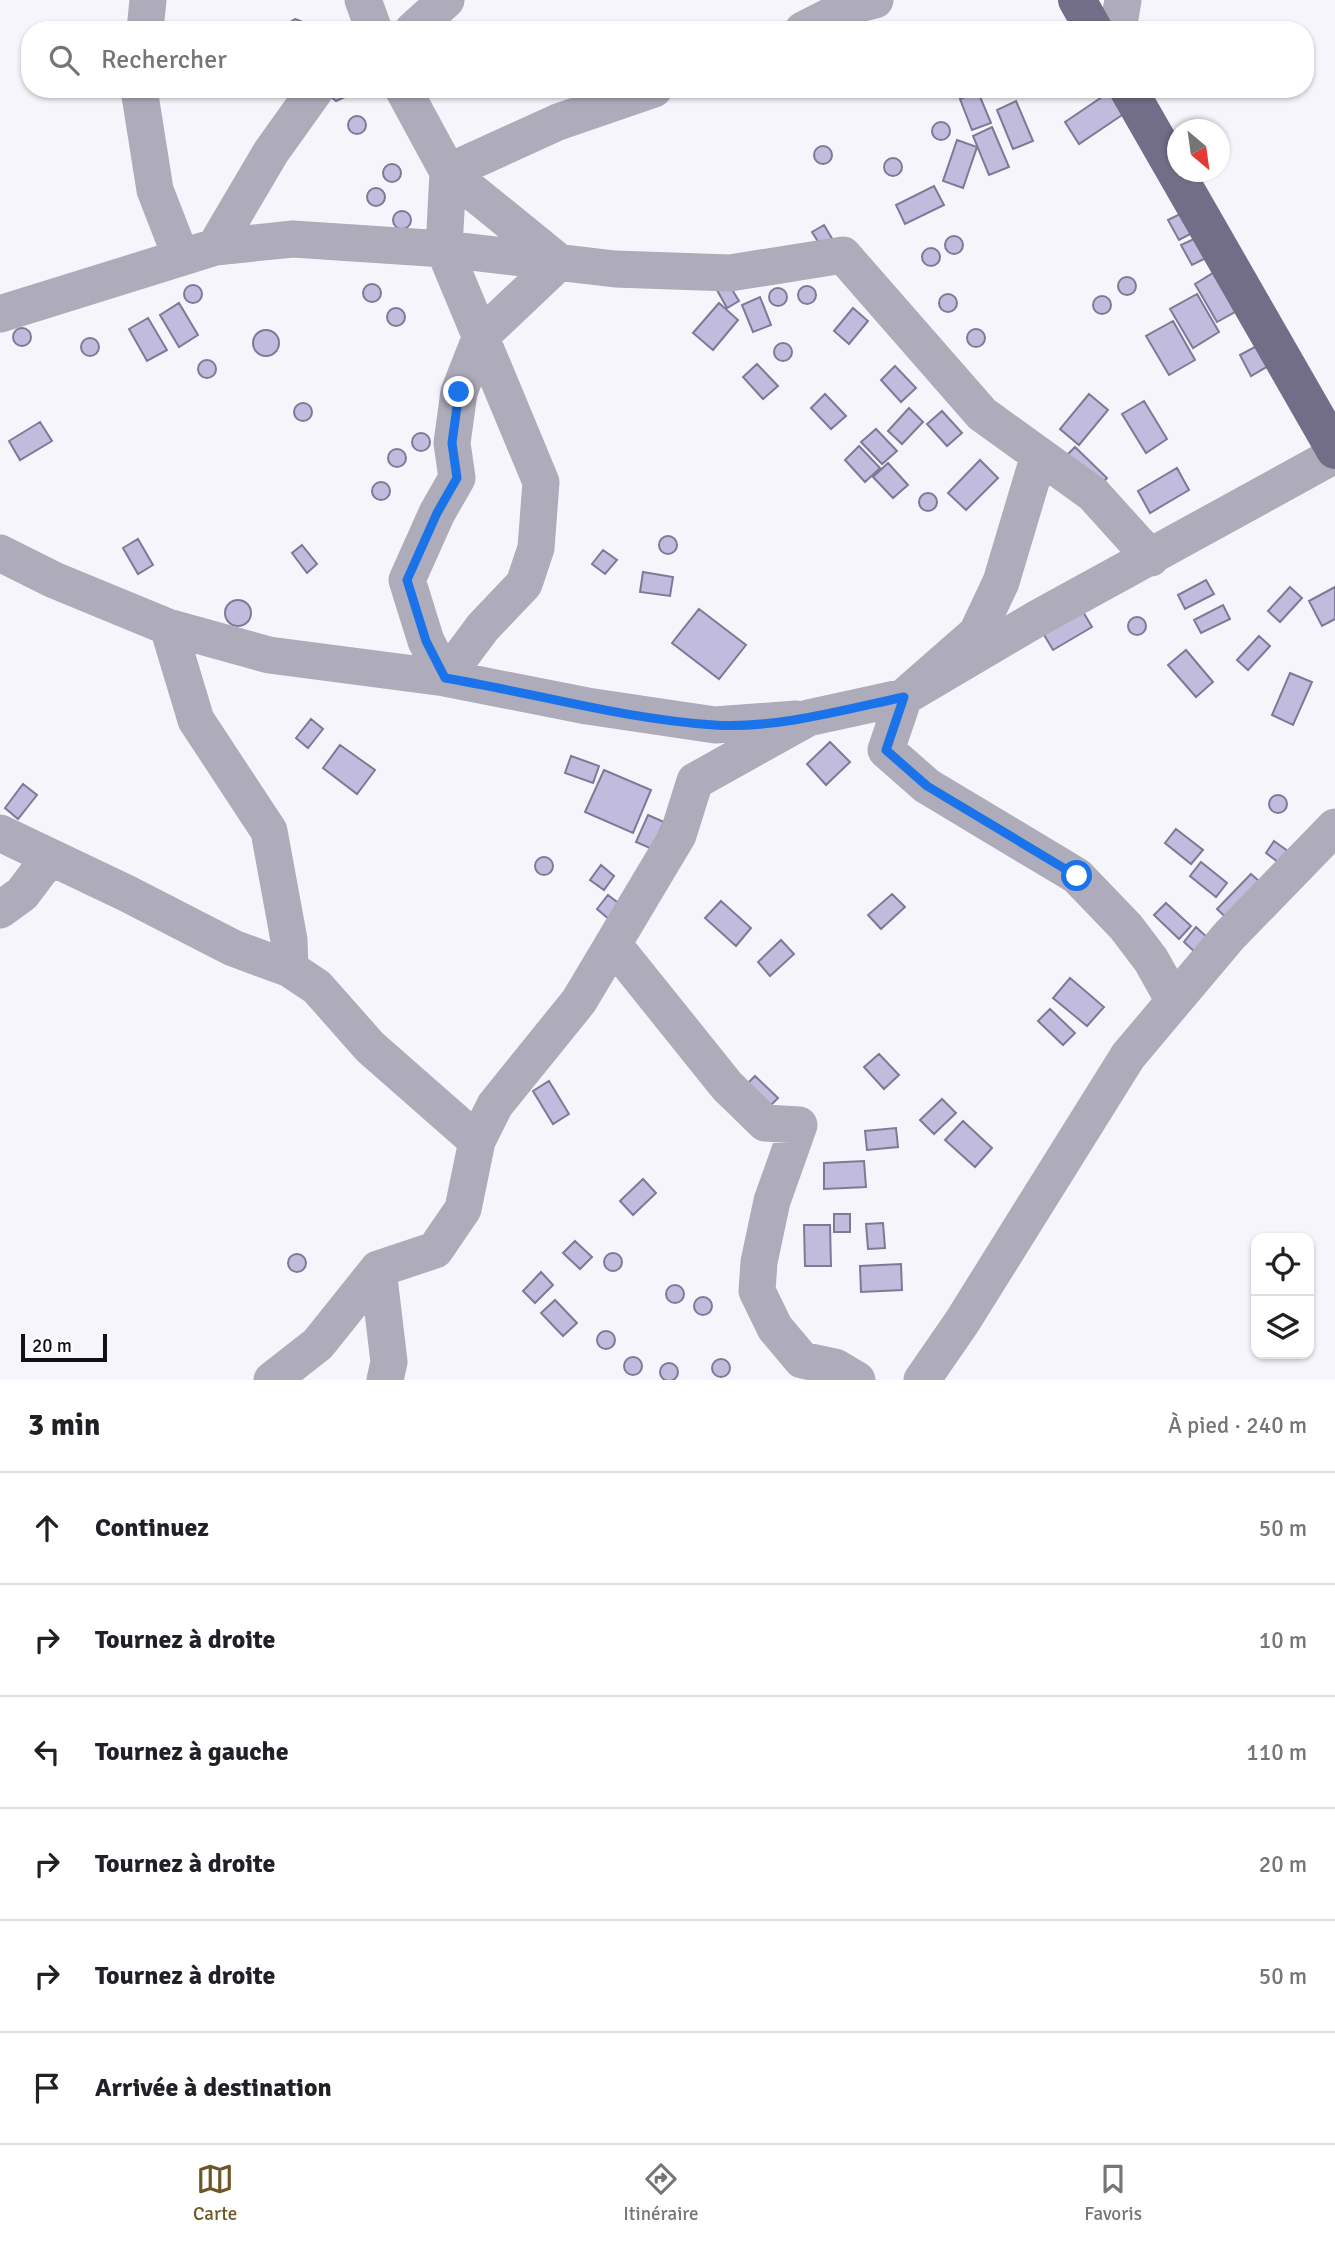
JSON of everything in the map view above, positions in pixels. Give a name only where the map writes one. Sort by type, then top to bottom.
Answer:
[{"type":"main road","points":[[1077,0],[1089,21]]},
{"type":"main road","points":[[1133,98],[1335,453]]},
{"type":"street","points":[[146,21],[148,0]]},
{"type":"street","points":[[363,0],[371,21]]},
{"type":"street","points":[[423,21],[446,0]]},
{"type":"street","points":[[821,21],[850,6],[875,0]]},
{"type":"street","points":[[1120,21],[1124,0]]},
{"type":"street","points":[[140,98],[155,190],[198,252]]},
{"type":"street","points":[[198,252],[310,98]]},
{"type":"street","points":[[408,98],[448,172],[559,262]]},
{"type":"street","points":[[448,172],[558,122],[628,98]]},
{"type":"street","points":[[445,678],[483,627],[524,584],[536,548],[541,482],[444,249],[448,172]]},
{"type":"street","points":[[0,314],[198,252],[293,239],[444,249],[615,269],[730,273],[843,255],[982,414],[1093,494],[1151,558]]},
{"type":"street","points":[[445,678],[426,641],[407,580],[437,513],[457,478],[452,443],[459,392],[481,336],[559,262]]},
{"type":"street","points":[[0,553],[54,580],[168,627],[269,655],[445,678],[587,706],[715,725],[808,718],[904,697],[1038,618],[1151,558],[1335,453]]},
{"type":"street","points":[[1039,455],[1001,582],[977,633],[904,697],[886,750],[927,786],[1077,876],[1126,927],[1151,960],[1174,1001]]},
{"type":"street","points":[[168,627],[196,720],[269,831],[289,940],[290,969]]},
{"type":"street","points":[[272,1380],[318,1343],[378,1269],[435,1250],[463,1209],[477,1140],[495,1105],[579,1001],[678,835],[695,781],[808,718]]},
{"type":"street","points":[[922,1380],[962,1322],[1128,1056],[1229,936],[1335,827]]},
{"type":"street","points":[[0,833],[233,948],[290,969],[317,987],[370,1047],[477,1140]]},
{"type":"street","points":[[0,910],[22,894],[50,857]]},
{"type":"street","points":[[613,944],[727,1086],[765,1123],[799,1125],[772,1201],[759,1262],[757,1291],[775,1328],[802,1360],[835,1367],[856,1380]]},
{"type":"street","points":[[378,1269],[389,1362],[385,1380]]},
{"type":"building","points":[[981,98],[991,123],[972,130],[960,99]]},
{"type":"building","points":[[1101,98],[1120,98],[1128,111],[1079,144],[1065,122]]},
{"type":"building","points":[[1016,101],[1033,141],[1013,149],[997,110]]},
{"type":"building","points":[[353,116],[361,116],[366,125],[364,132],[353,134],[348,129],[348,121]]},
{"type":"building","points":[[937,122],[945,122],[950,131],[948,138],[937,140],[932,135],[932,127]]},
{"type":"building","points":[[992,127],[1009,167],[989,175],[973,136]]},
{"type":"building","points":[[957,140],[977,147],[963,188],[943,181]]},
{"type":"building","points":[[819,146],[827,146],[832,155],[830,162],[819,164],[814,159],[814,151]]},
{"type":"building","points":[[889,158],[897,158],[902,167],[900,174],[889,176],[884,171],[884,163]]},
{"type":"building","points":[[388,164],[396,164],[401,173],[399,180],[388,182],[383,177],[383,169]]},
{"type":"building","points":[[934,186],[944,205],[905,224],[896,205]]},
{"type":"building","points":[[372,188],[380,188],[385,197],[383,204],[372,206],[367,201],[367,193]]},
{"type":"building","points":[[402,211],[408,214],[411,220],[408,226],[402,229],[396,226],[393,220],[396,214]]},
{"type":"building","points":[[1184,212],[1194,232],[1179,240],[1168,220]]},
{"type":"building","points":[[824,225],[837,247],[826,254],[812,232]]},
{"type":"building","points":[[950,236],[958,236],[963,245],[961,252],[950,254],[945,249],[945,241]]},
{"type":"building","points":[[1198,237],[1208,257],[1192,265],[1181,245]]},
{"type":"building","points":[[927,248],[935,248],[940,257],[938,264],[927,266],[922,261],[922,253]]},
{"type":"building","points":[[1221,268],[1244,307],[1217,322],[1195,284]]},
{"type":"building","points":[[1123,277],[1131,277],[1136,286],[1134,293],[1123,295],[1118,290],[1118,282]]},
{"type":"building","points":[[728,283],[739,301],[727,308],[717,290]]},
{"type":"building","points":[[368,284],[376,284],[381,293],[379,300],[368,302],[363,297],[363,289]]},
{"type":"building","points":[[189,285],[197,285],[202,294],[200,301],[189,303],[184,298],[184,290]]},
{"type":"building","points":[[803,286],[811,286],[816,295],[814,302],[803,304],[798,299],[798,291]]},
{"type":"building","points":[[774,288],[782,288],[787,297],[785,304],[774,306],[769,301],[769,293]]},
{"type":"building","points":[[944,294],[952,294],[957,303],[955,310],[944,312],[939,307],[939,299]]},
{"type":"building","points":[[1197,294],[1219,332],[1193,348],[1170,309]]},
{"type":"building","points":[[1098,296],[1106,296],[1111,305],[1109,312],[1098,314],[1093,309],[1093,301]]},
{"type":"building","points":[[760,297],[771,325],[753,332],[742,305]]},
{"type":"building","points":[[179,303],[198,335],[179,347],[160,315]]},
{"type":"building","points":[[719,303],[738,320],[713,350],[693,333]]},
{"type":"building","points":[[392,308],[400,308],[405,317],[403,324],[392,326],[387,321],[387,313]]},
{"type":"building","points":[[853,308],[868,321],[849,344],[834,331]]},
{"type":"building","points":[[148,318],[167,350],[147,361],[129,329]]},
{"type":"building","points":[[1173,321],[1195,360],[1169,375],[1146,336]]},
{"type":"building","points":[[18,328],[26,328],[31,337],[29,344],[18,346],[13,341],[13,333]]},
{"type":"building","points":[[972,329],[980,329],[985,338],[983,345],[972,347],[967,342],[967,334]]},
{"type":"building","points":[[266,330],[275,334],[279,343],[275,352],[266,356],[257,352],[253,343],[257,334]]},
{"type":"building","points":[[86,338],[94,338],[99,347],[97,354],[86,356],[81,351],[81,343]]},
{"type":"building","points":[[1264,342],[1275,362],[1251,376],[1240,355]]},
{"type":"building","points":[[779,343],[787,343],[792,352],[790,359],[779,361],[774,356],[774,348]]},
{"type":"building","points":[[203,360],[211,360],[216,369],[214,376],[203,378],[198,373],[198,365]]},
{"type":"building","points":[[757,364],[778,386],[763,399],[743,377]]},
{"type":"building","points":[[895,366],[916,388],[901,402],[881,380]]},
{"type":"building","points":[[825,394],[846,416],[831,429],[811,408]]},
{"type":"building","points":[[1089,394],[1108,410],[1079,445],[1060,429]]},
{"type":"building","points":[[1144,401],[1167,439],[1146,453],[1122,414]]},
{"type":"building","points":[[299,403],[307,403],[312,412],[310,419],[299,421],[294,416],[294,408]]},
{"type":"building","points":[[909,408],[923,422],[902,444],[888,431]]},
{"type":"building","points":[[942,411],[962,433],[947,446],[927,424]]},
{"type":"building","points":[[40,422],[52,441],[20,460],[9,441]]},
{"type":"building","points":[[876,429],[897,451],[882,464],[861,442]]},
{"type":"building","points":[[417,433],[425,433],[430,442],[428,449],[417,451],[412,446],[412,438]]},
{"type":"building","points":[[859,446],[880,468],[865,482],[845,460]]},
{"type":"building","points":[[1075,447],[1107,478],[1096,490],[1063,459]]},
{"type":"building","points":[[393,449],[401,449],[406,458],[404,465],[393,467],[388,462],[388,454]]},
{"type":"building","points":[[980,460],[998,478],[966,510],[948,493]]},
{"type":"building","points":[[888,463],[908,485],[893,498],[873,477]]},
{"type":"building","points":[[1177,468],[1189,490],[1150,513],[1138,491]]},
{"type":"building","points":[[377,482],[385,482],[390,491],[388,498],[377,500],[372,495],[372,487]]},
{"type":"building","points":[[924,493],[932,493],[937,502],[935,509],[924,511],[919,506],[919,498]]},
{"type":"building","points":[[664,536],[672,536],[677,545],[675,552],[664,554],[659,549],[659,541]]},
{"type":"building","points":[[138,539],[153,565],[138,574],[123,548]]},
{"type":"building","points":[[302,545],[317,564],[307,573],[292,553]]},
{"type":"building","points":[[603,550],[617,560],[605,574],[592,564]]},
{"type":"building","points":[[643,572],[673,577],[670,596],[640,592]]},
{"type":"building","points":[[1206,580],[1214,594],[1185,609],[1178,595]]},
{"type":"building","points":[[1290,587],[1302,598],[1280,622],[1268,611]]},
{"type":"building","points":[[1335,587],[1335,619],[1322,626],[1309,601]]},
{"type":"building","points":[[238,600],[247,604],[251,613],[247,622],[238,626],[229,622],[225,613],[229,604]]},
{"type":"building","points":[[1079,605],[1092,627],[1053,650],[1040,628]]},
{"type":"building","points":[[1223,605],[1230,619],[1201,633],[1194,620]]},
{"type":"building","points":[[699,609],[746,645],[719,679],[672,643]]},
{"type":"building","points":[[1133,617],[1141,617],[1146,626],[1144,633],[1133,635],[1128,630],[1128,622]]},
{"type":"building","points":[[1259,636],[1270,646],[1248,670],[1237,660]]},
{"type":"building","points":[[1186,650],[1213,682],[1196,697],[1168,665]]},
{"type":"building","points":[[1290,673],[1312,682],[1293,725],[1272,715]]},
{"type":"building","points":[[311,719],[323,729],[308,748],[296,738]]},
{"type":"building","points":[[830,742],[850,762],[826,785],[807,764]]},
{"type":"building","points":[[340,745],[375,770],[357,794],[323,768]]},
{"type":"building","points":[[571,756],[599,766],[593,783],[565,773]]},
{"type":"building","points":[[604,770],[651,790],[633,833],[585,812]]},
{"type":"building","points":[[23,784],[37,795],[18,819],[5,808]]},
{"type":"building","points":[[1274,795],[1282,795],[1287,804],[1285,811],[1274,813],[1269,808],[1269,800]]},
{"type":"building","points":[[648,815],[664,822],[652,849],[636,842]]},
{"type":"building","points":[[1176,829],[1203,850],[1191,864],[1165,843]]},
{"type":"building","points":[[1274,841],[1296,857],[1287,869],[1266,853]]},
{"type":"building","points":[[540,857],[548,857],[553,866],[551,873],[540,875],[535,870],[535,862]]},
{"type":"building","points":[[1201,862],[1227,883],[1216,897],[1190,876]]},
{"type":"building","points":[[601,865],[614,876],[604,890],[590,880]]},
{"type":"building","points":[[1251,874],[1267,888],[1233,924],[1217,909]]},
{"type":"building","points":[[892,894],[905,907],[881,929],[868,915]]},
{"type":"building","points":[[608,895],[621,905],[610,920],[597,909]]},
{"type":"building","points":[[721,901],[751,928],[736,946],[705,918]]},
{"type":"building","points":[[1166,903],[1191,926],[1179,939],[1154,915]]},
{"type":"building","points":[[1196,927],[1210,940],[1197,954],[1184,942]]},
{"type":"building","points":[[781,940],[794,954],[770,976],[758,962]]},
{"type":"building","points":[[1070,978],[1104,1007],[1087,1026],[1053,998]]},
{"type":"building","points":[[1050,1009],[1075,1033],[1063,1045],[1038,1021]]},
{"type":"building","points":[[879,1054],[899,1075],[884,1089],[864,1067]]},
{"type":"building","points":[[755,1076],[778,1098],[764,1112],[742,1089]]},
{"type":"building","points":[[549,1081],[569,1114],[553,1124],[533,1091]]},
{"type":"building","points":[[942,1099],[956,1113],[934,1134],[920,1120]]},
{"type":"building","points":[[963,1121],[992,1148],[975,1167],[945,1140]]},
{"type":"building","points":[[896,1128],[898,1147],[867,1150],[865,1131]]},
{"type":"building","points":[[864,1161],[866,1187],[824,1189],[824,1163]]},
{"type":"building","points":[[643,1179],[656,1193],[633,1215],[620,1201]]},
{"type":"building","points":[[834,1214],[850,1214],[850,1232],[834,1232]]},
{"type":"building","points":[[883,1223],[885,1248],[868,1249],[866,1224]]},
{"type":"building","points":[[804,1225],[830,1225],[831,1266],[805,1266]]},
{"type":"building","points":[[575,1241],[592,1257],[580,1269],[563,1253]]},
{"type":"building","points":[[609,1253],[617,1253],[622,1262],[620,1269],[609,1271],[604,1266],[604,1258]]},
{"type":"building","points":[[293,1254],[301,1254],[306,1263],[304,1270],[293,1272],[288,1267],[288,1259]]},
{"type":"building","points":[[901,1264],[902,1290],[861,1292],[860,1266]]},
{"type":"building","points":[[541,1272],[553,1285],[535,1303],[523,1291]]},
{"type":"building","points":[[671,1285],[679,1285],[684,1294],[682,1301],[671,1303],[666,1298],[666,1290]]},
{"type":"building","points":[[699,1297],[707,1297],[712,1306],[710,1313],[699,1315],[694,1310],[694,1302]]},
{"type":"building","points":[[555,1300],[577,1323],[563,1336],[541,1313]]},
{"type":"building","points":[[602,1331],[610,1331],[615,1340],[613,1347],[602,1349],[597,1344],[597,1336]]},
{"type":"building","points":[[629,1357],[637,1357],[642,1366],[640,1373],[629,1375],[624,1370],[624,1362]]},
{"type":"building","points":[[717,1359],[725,1359],[730,1368],[728,1375],[717,1377],[712,1372],[712,1364]]},
{"type":"building","points":[[669,1363],[677,1369],[677,1375],[672,1380],[663,1378],[660,1372],[663,1366]]},
{"type":"route","points":[[459,392],[452,443],[457,478],[437,513],[407,580],[426,641],[445,678],[587,706],[715,725],[808,718],[904,697],[886,750],[927,786],[1077,876]]}]
